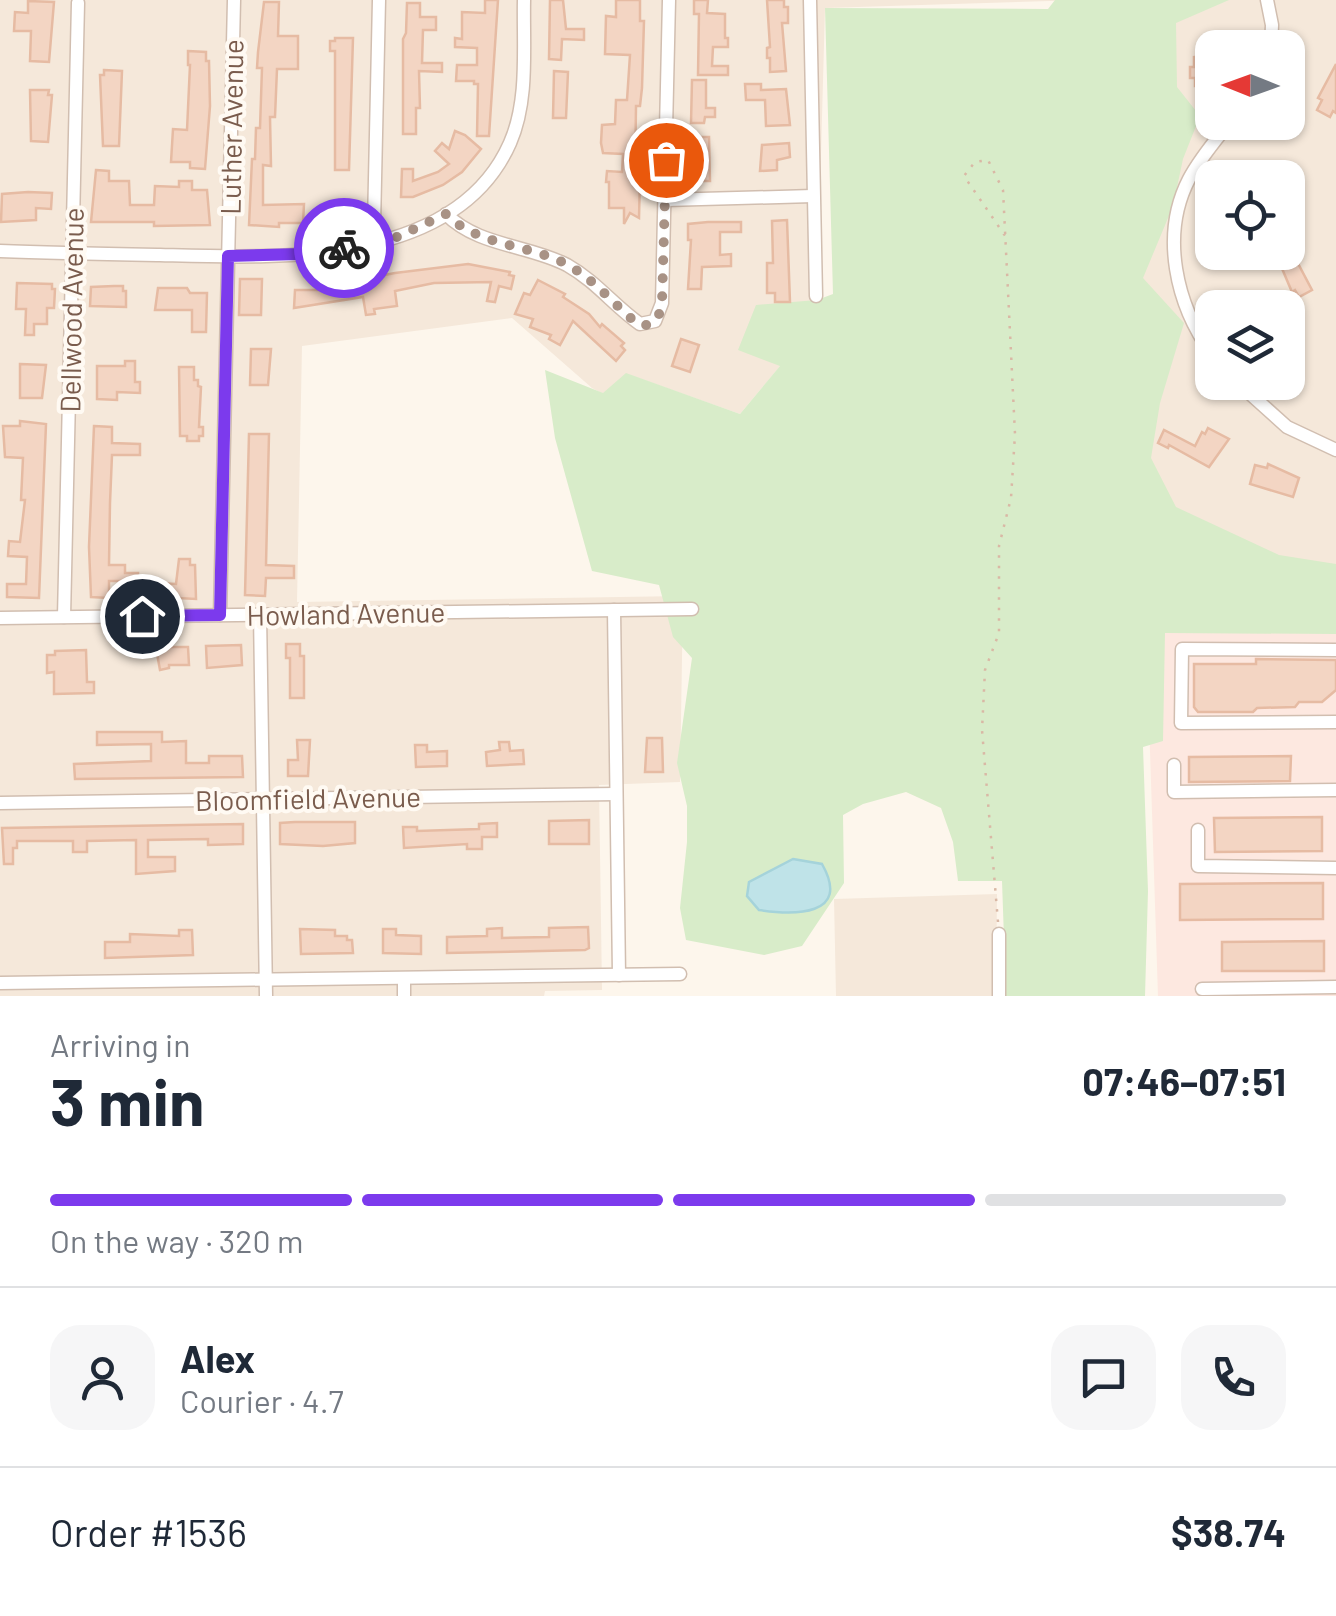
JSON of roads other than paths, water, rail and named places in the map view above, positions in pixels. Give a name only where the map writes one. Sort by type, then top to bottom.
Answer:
[{"type":"street","name":"Luther Avenue","points":[[220,615],[234,0]]},
{"type":"street","points":[[379,0],[374,224],[379,242]]},
{"type":"street","points":[[0,251],[300,254],[379,242],[416,230],[446,214],[485,182],[513,137],[521,106],[524,0]]},
{"type":"street","points":[[446,214],[468,232],[536,251],[567,265],[606,292],[636,323],[650,324],[658,318],[662,303],[669,0]]},
{"type":"street","points":[[810,0],[816,296]]},
{"type":"street","points":[[1267,0],[1272,30]]},
{"type":"street","name":"Dellwood Avenue","points":[[64,617],[78,2]]},
{"type":"street","points":[[1195,328],[1182,299],[1175,231],[1188,181],[1217,140]]},
{"type":"street","points":[[665,200],[813,196]]},
{"type":"street","points":[[1256,400],[1277,420],[1305,438],[1336,450]]},
{"type":"street","name":"Howland Avenue","points":[[0,618],[692,609]]},
{"type":"street","points":[[614,610],[619,975]]},
{"type":"street","points":[[260,614],[266,996]]},
{"type":"street","points":[[1336,650],[1182,649],[1181,723],[1336,722]]},
{"type":"street","points":[[1174,765],[1174,792],[1336,790]]},
{"type":"street","name":"Bloomfield Avenue","points":[[0,803],[616,794]]},
{"type":"street","points":[[1198,830],[1198,866],[1336,868]]},
{"type":"street","points":[[999,934],[999,996]]},
{"type":"street","points":[[0,983],[680,974]]},
{"type":"street","points":[[404,979],[404,996]]},
{"type":"street","points":[[1202,989],[1336,987]]},
{"type":"water","points":[[793,859],[822,864],[830,894],[824,903],[802,912],[759,910],[747,896],[749,882]]}]
